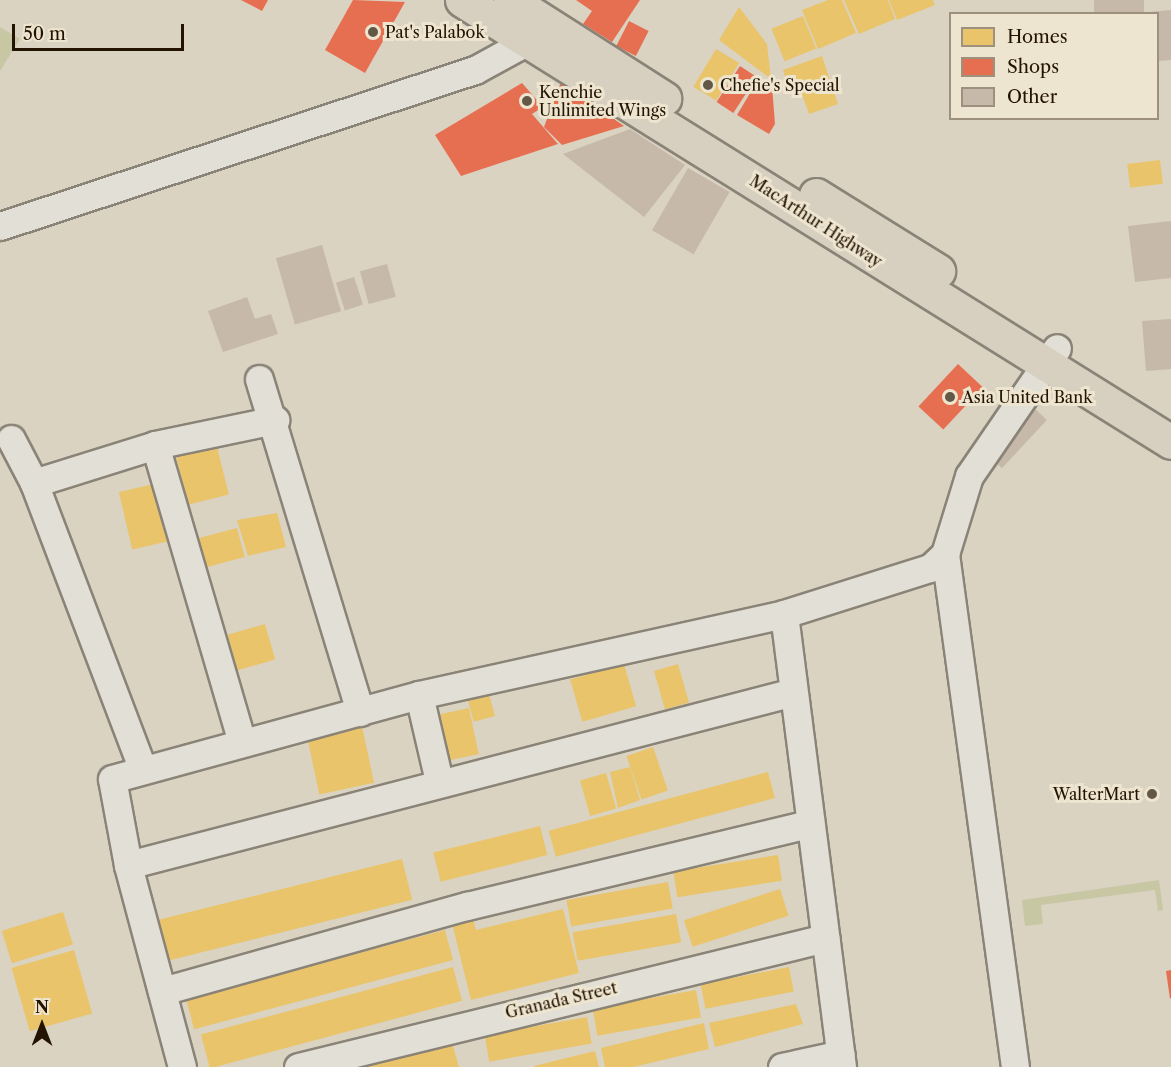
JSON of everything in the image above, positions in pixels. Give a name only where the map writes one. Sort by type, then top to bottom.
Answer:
[{"type":"highway","name":"MacArthur Highway","points":[[462,0],[533,30],[1051,356],[1171,442]]},
{"type":"highway","name":"MacArthur Highway","points":[[510,0],[533,30]]},
{"type":"highway","name":"MacArthur Highway","points":[[1051,356],[1171,416]]},
{"type":"street","points":[[0,225],[475,70],[533,30]]},
{"type":"street","points":[[1015,1067],[945,554],[969,476],[1051,356]]},
{"type":"street","points":[[260,378],[275,420],[360,711]]},
{"type":"street","points":[[34,483],[155,445],[275,420]]},
{"type":"street","points":[[12,439],[34,483],[142,767]]},
{"type":"street","points":[[155,445],[242,742]]},
{"type":"street","points":[[182,1067],[128,865],[112,779],[142,767],[419,695],[784,614],[930,568],[945,554]]},
{"type":"street","points":[[782,1067],[842,1060],[809,824],[784,614]]},
{"type":"street","points":[[128,865],[439,781],[793,692]]},
{"type":"street","points":[[419,695],[439,781]]},
{"type":"street","points":[[162,991],[467,906],[809,824]]},
{"type":"street","name":"Granada Street","points":[[298,1067],[825,938]]},
{"type":"green space","points":[[0,27],[20,39],[0,71]]},
{"type":"green space","points":[[1159,880],[1163,910],[1158,911],[1155,890],[1041,905],[1043,924],[1025,926],[1022,900]]},
{"type":"building: Homes","points":[[828,0],[842,0],[856,33],[818,49],[802,10]]},
{"type":"building: Homes","points":[[844,0],[888,0],[895,19],[859,34]]},
{"type":"building: Homes","points":[[889,0],[933,0],[935,5],[897,20]]},
{"type":"building: Homes","points":[[739,7],[767,44],[771,79],[719,40]]},
{"type":"building: Homes","points":[[803,16],[816,48],[785,61],[771,29]]},
{"type":"building: Homes","points":[[716,49],[739,63],[716,101],[693,87]]},
{"type":"building: Homes","points":[[822,56],[838,104],[809,114],[799,86],[789,90],[783,70]]},
{"type":"building: Homes","points":[[1160,160],[1163,184],[1130,188],[1127,164]]},
{"type":"building: Homes","points":[[217,447],[229,495],[188,505],[176,457]]},
{"type":"building: Homes","points":[[154,484],[167,541],[132,550],[119,492]]},
{"type":"building: Homes","points":[[277,513],[286,547],[248,556],[237,520]]},
{"type":"building: Homes","points":[[237,528],[245,557],[205,568],[197,539]]},
{"type":"building: Homes","points":[[265,624],[275,660],[238,670],[228,635]]},
{"type":"building: Homes","points":[[624,664],[636,706],[582,722],[570,679]]},
{"type":"building: Homes","points":[[678,664],[689,702],[665,709],[654,671]]},
{"type":"building: Homes","points":[[488,690],[495,716],[474,722],[467,696]]},
{"type":"building: Homes","points":[[469,708],[479,754],[443,762],[433,716]]},
{"type":"building: Homes","points":[[362,726],[374,783],[319,794],[307,738]]},
{"type":"building: Homes","points":[[653,747],[668,790],[642,800],[627,756]]},
{"type":"building: Homes","points":[[630,767],[640,800],[618,808],[610,772]]},
{"type":"building: Homes","points":[[768,772],[775,798],[556,857],[549,831]]},
{"type":"building: Homes","points":[[606,773],[616,809],[590,816],[580,780]]},
{"type":"building: Homes","points":[[540,826],[547,855],[441,882],[433,853]]},
{"type":"building: Homes","points":[[778,855],[782,881],[677,897],[673,872]]},
{"type":"building: Homes","points":[[402,859],[412,900],[169,960],[158,920]]},
{"type":"building: Homes","points":[[668,882],[673,909],[571,926],[567,900]]},
{"type":"building: Homes","points":[[780,889],[789,916],[693,947],[684,920]]},
{"type":"building: Homes","points":[[563,909],[579,973],[471,1000],[451,919],[472,914],[476,930]]},
{"type":"building: Homes","points":[[63,912],[73,945],[12,963],[2,931]]},
{"type":"building: Homes","points":[[676,914],[681,943],[578,961],[573,932]]},
{"type":"building: Homes","points":[[445,930],[453,960],[194,1029],[186,999]]},
{"type":"building: Homes","points":[[74,950],[92,1013],[30,1031],[12,968]]},
{"type":"building: Homes","points":[[453,967],[462,1001],[215,1067],[210,1067],[201,1035]]},
{"type":"building: Homes","points":[[789,967],[794,992],[705,1009],[701,984]]},
{"type":"building: Homes","points":[[696,990],[701,1018],[597,1036],[593,1008]]},
{"type":"building: Homes","points":[[796,1004],[803,1024],[715,1047],[709,1023]]},
{"type":"building: Homes","points":[[587,1017],[592,1044],[489,1062],[485,1035]]},
{"type":"building: Homes","points":[[704,1023],[709,1049],[633,1067],[605,1067],[601,1048]]},
{"type":"building: Homes","points":[[451,1039],[459,1067],[343,1067]]},
{"type":"building: Homes","points":[[595,1051],[599,1067],[534,1067],[534,1066]]},
{"type":"building: Shops","points":[[241,0],[268,0],[262,11]]},
{"type":"building: Shops","points":[[353,0],[405,2],[365,73],[325,50]]},
{"type":"building: Shops","points":[[576,0],[640,0],[612,42],[583,24],[592,11]]},
{"type":"building: Shops","points":[[629,21],[649,31],[636,56],[616,46]]},
{"type":"building: Shops","points":[[740,66],[757,77],[733,113],[717,102]]},
{"type":"building: Shops","points":[[759,78],[772,86],[775,124],[769,134],[737,115]]},
{"type":"building: Shops","points":[[561,82],[624,126],[562,145],[544,127]]},
{"type":"building: Shops","points":[[522,83],[543,107],[532,114],[558,144],[461,176],[435,135]]},
{"type":"building: Shops","name":"Asia United Bank","points":[[958,364],[983,387],[943,430],[918,406]]},
{"type":"building: Shops","points":[[1171,970],[1171,998],[1170,999],[1166,971]]},
{"type":"building: Other","points":[[1094,0],[1144,0],[1144,12],[1094,12]]},
{"type":"building: Other","points":[[1171,10],[1171,60],[1159,61],[1159,12],[1149,12]]},
{"type":"building: Other","points":[[630,129],[685,165],[644,217],[563,154]]},
{"type":"building: Other","points":[[688,168],[730,192],[694,254],[652,230]]},
{"type":"building: Other","points":[[1171,221],[1171,278],[1135,282],[1128,226]]},
{"type":"building: Other","points":[[322,245],[341,311],[295,325],[276,258]]},
{"type":"building: Other","points":[[387,264],[396,297],[369,304],[360,271]]},
{"type":"building: Other","points":[[354,277],[363,305],[345,310],[336,283]]},
{"type":"building: Other","points":[[247,297],[255,319],[271,314],[278,334],[223,352],[208,311]]},
{"type":"building: Other","points":[[1171,319],[1171,369],[1146,371],[1142,321]]},
{"type":"building: Other","points":[[1033,407],[1047,420],[1002,468],[988,455]]},
{"type":"place","name":"Pat's Palabok","points":[[373,32]]},
{"type":"place","name":"Chefie's Special","points":[[708,85]]},
{"type":"place","name":"Kenchie Unlimited Wings","points":[[527,101]]},
{"type":"place","name":"Asia United Bank","points":[[950,397]]},
{"type":"place","name":"WalterMart","points":[[1152,794]]}]
